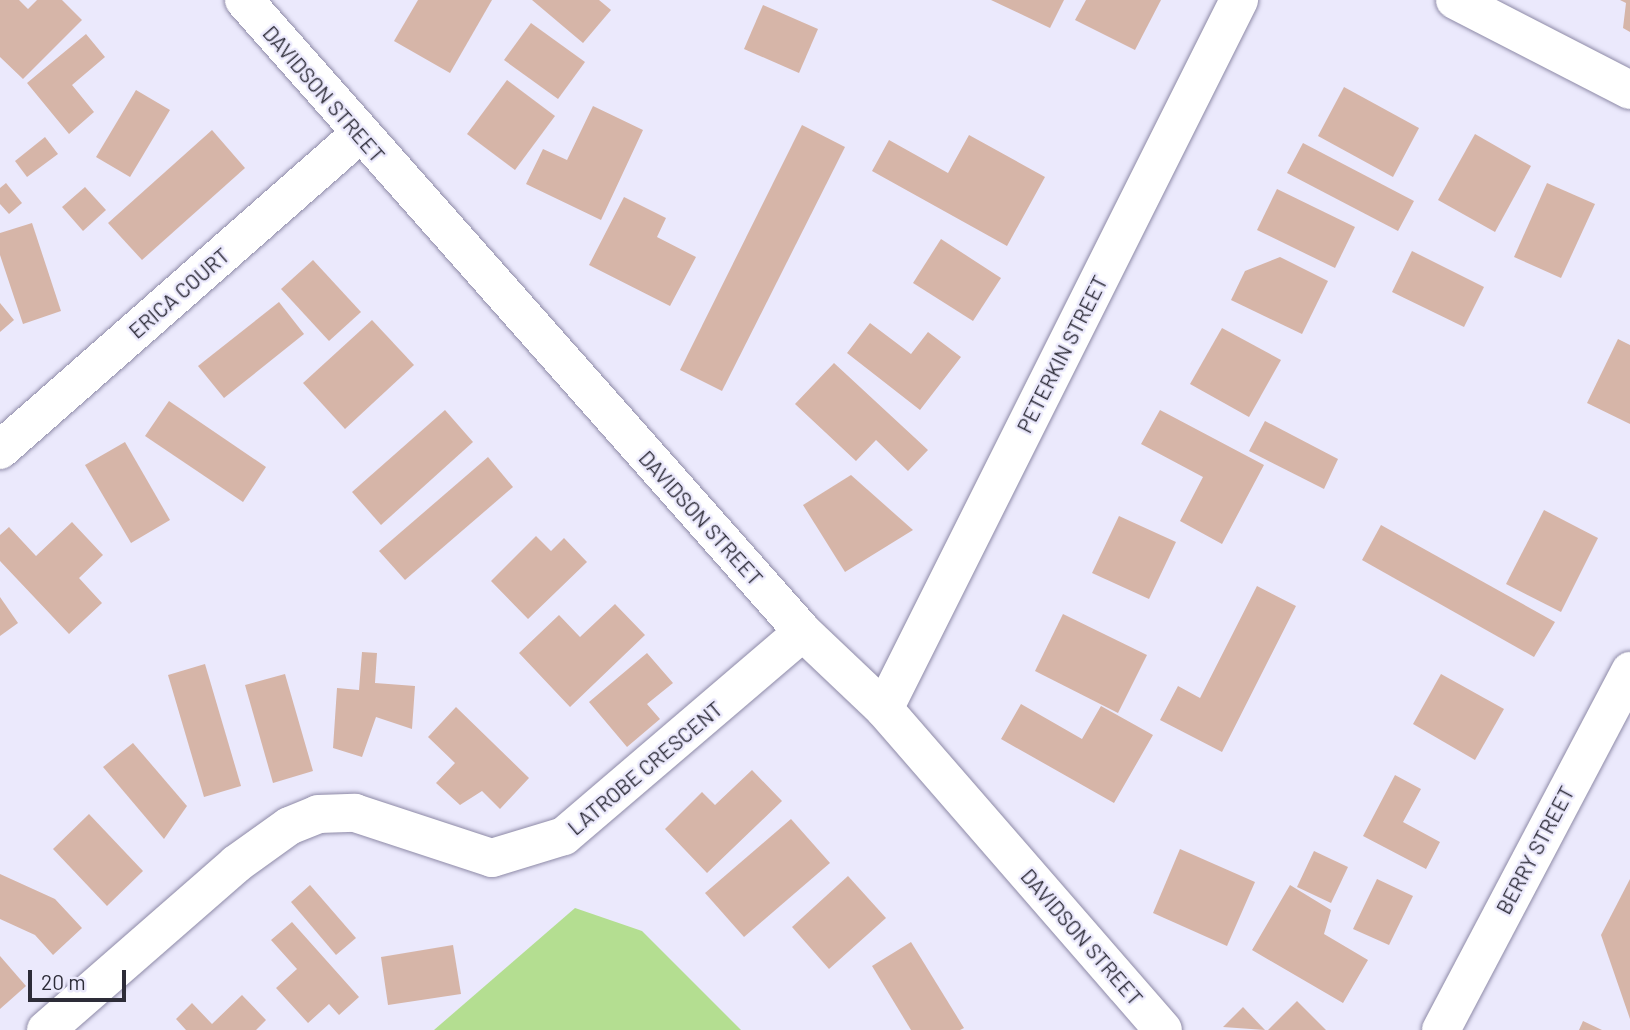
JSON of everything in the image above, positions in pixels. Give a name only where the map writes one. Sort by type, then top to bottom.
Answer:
[{"type":"street","name":"DAVIDSON STREET","points":[[244,0],[359,135],[803,632],[884,709],[1163,1030]]},
{"type":"street","name":"PETERKIN STREET","points":[[884,709],[1239,0]]},
{"type":"street","points":[[1455,0],[1630,90]]},
{"type":"street","name":"ERICA COURT","points":[[0,450],[359,135]]},
{"type":"street","name":"LATROBE CRESCENT","points":[[46,1030],[236,864],[289,826],[318,814],[355,813],[492,858],[564,836],[803,632]]},
{"type":"street","name":"BERRY STREET","points":[[1441,1030],[1630,671]]},
{"type":"green space","points":[[575,908],[642,931],[741,1030],[434,1030]]},
{"type":"building","points":[[0,0],[19,0],[28,9],[37,0],[62,0],[82,20],[23,79],[0,57]]},
{"type":"building","points":[[418,0],[492,0],[450,73],[394,41]]},
{"type":"building","points":[[532,0],[599,0],[611,10],[583,43]]},
{"type":"building","points":[[991,0],[1064,0],[1050,28]]},
{"type":"building","points":[[1086,0],[1161,0],[1135,50],[1075,20]]},
{"type":"building","points":[[1620,0],[1630,0],[1630,32],[1623,28],[1626,3]]},
{"type":"building","points":[[763,5],[818,29],[799,73],[744,49]]},
{"type":"building","points":[[531,23],[585,62],[558,99],[504,60]]},
{"type":"building","points":[[86,34],[105,57],[72,85],[94,112],[69,134],[27,83]]},
{"type":"building","points":[[507,80],[555,116],[515,170],[467,134]]},
{"type":"building","points":[[1344,87],[1419,128],[1393,177],[1318,136]]},
{"type":"building","points":[[136,90],[170,110],[130,177],[96,157]]},
{"type":"building","points":[[593,106],[643,130],[601,220],[526,184],[543,149],[567,160]]},
{"type":"building","points":[[802,125],[845,147],[722,391],[680,370]]},
{"type":"building","points":[[212,130],[245,168],[142,260],[108,223]]},
{"type":"building","points":[[1475,134],[1531,166],[1495,232],[1438,200]]},
{"type":"building","points":[[969,135],[1045,177],[1007,246],[872,171],[889,140],[948,173]]},
{"type":"building","points":[[45,137],[58,154],[27,177],[15,161]]},
{"type":"building","points":[[1303,143],[1414,201],[1398,231],[1287,173]]},
{"type":"building","points":[[6,183],[22,203],[9,214],[0,204],[0,188]]},
{"type":"building","points":[[1547,183],[1595,204],[1561,278],[1514,257]]},
{"type":"building","points":[[85,187],[106,210],[83,231],[62,207]]},
{"type":"building","points":[[1277,189],[1355,227],[1335,268],[1257,230]]},
{"type":"building","points":[[624,197],[666,218],[657,237],[696,257],[670,306],[589,265]]},
{"type":"building","points":[[32,223],[61,311],[23,324],[0,255],[0,233]]},
{"type":"building","points":[[941,239],[1001,278],[973,321],[913,283]]},
{"type":"building","points":[[1412,251],[1484,287],[1464,327],[1392,292]]},
{"type":"building","points":[[1280,257],[1328,281],[1302,334],[1231,300],[1245,271]]},
{"type":"building","points":[[313,260],[361,312],[329,341],[281,289]]},
{"type":"building","points":[[279,302],[304,334],[224,398],[198,366]]},
{"type":"building","points":[[0,303],[14,320],[0,332]]},
{"type":"building","points":[[372,320],[414,365],[345,429],[303,383]]},
{"type":"building","points":[[870,323],[911,354],[928,332],[961,357],[920,410],[847,353]]},
{"type":"building","points":[[1222,328],[1281,360],[1249,417],[1190,384]]},
{"type":"building","points":[[1618,339],[1630,345],[1630,424],[1587,403]]},
{"type":"building","points":[[834,363],[928,450],[908,471],[876,440],[856,461],[795,404]]},
{"type":"building","points":[[169,401],[266,467],[243,502],[145,436]]},
{"type":"building","points":[[445,410],[473,442],[381,525],[352,492]]},
{"type":"building","points":[[1160,410],[1264,465],[1222,544],[1180,521],[1203,477],[1141,444]]},
{"type":"building","points":[[1265,421],[1338,459],[1324,489],[1249,451]]},
{"type":"building","points":[[125,442],[170,520],[131,543],[85,465]]},
{"type":"building","points":[[488,457],[513,487],[405,580],[379,551]]},
{"type":"building","points":[[851,475],[913,530],[845,572],[803,505]]},
{"type":"building","points":[[1544,510],[1598,538],[1561,612],[1506,584]]},
{"type":"building","points":[[1119,516],[1176,542],[1149,599],[1092,573]]},
{"type":"building","points":[[72,522],[103,555],[79,578],[102,603],[69,634],[0,561],[0,535],[9,527],[36,556]]},
{"type":"building","points":[[1381,525],[1555,622],[1534,657],[1362,560]]},
{"type":"building","points":[[536,536],[551,551],[564,538],[587,562],[528,619],[491,581]]},
{"type":"building","points":[[1257,586],[1296,606],[1222,752],[1160,720],[1178,686],[1200,698]]},
{"type":"building","points":[[0,597],[18,623],[0,636]]},
{"type":"building","points":[[615,604],[645,635],[570,707],[519,653],[559,615],[580,637]]},
{"type":"building","points":[[1063,614],[1147,655],[1118,713],[1035,671]]},
{"type":"building","points":[[362,652],[377,653],[375,683],[415,686],[412,729],[376,717],[362,757],[333,748],[337,688],[359,690]]},
{"type":"building","points":[[647,653],[673,683],[647,704],[660,719],[627,747],[589,702]]},
{"type":"building","points":[[205,664],[241,786],[204,797],[168,675]]},
{"type":"building","points":[[285,674],[313,771],[273,783],[245,685]]},
{"type":"building","points":[[1441,674],[1504,709],[1475,760],[1413,724]]},
{"type":"building","points":[[1021,704],[1082,739],[1101,706],[1153,735],[1114,803],[1001,739]]},
{"type":"building","points":[[456,707],[529,778],[500,809],[482,791],[460,805],[436,783],[455,763],[428,737]]},
{"type":"building","points":[[133,743],[187,806],[164,839],[103,767]]},
{"type":"building","points":[[752,770],[782,801],[707,873],[665,829],[702,792],[715,805]]},
{"type":"building","points":[[1395,775],[1421,789],[1403,822],[1440,842],[1426,869],[1363,836]]},
{"type":"building","points":[[89,814],[143,871],[107,906],[53,849]]},
{"type":"building","points":[[791,819],[830,863],[744,937],[705,893]]},
{"type":"building","points":[[1180,849],[1255,882],[1227,946],[1153,913]]},
{"type":"building","points":[[1314,851],[1348,867],[1331,903],[1297,887]]},
{"type":"building","points":[[0,874],[55,899],[82,928],[53,955],[35,935],[0,919]]},
{"type":"building","points":[[848,876],[886,918],[829,969],[792,927]]},
{"type":"building","points":[[1377,879],[1413,896],[1389,945],[1353,929]]},
{"type":"building","points":[[1630,879],[1630,1019],[1601,935]]},
{"type":"building","points":[[310,885],[356,938],[336,955],[291,902]]},
{"type":"building","points":[[1290,885],[1331,910],[1324,934],[1368,960],[1343,1003],[1252,950]]},
{"type":"building","points":[[292,922],[359,997],[339,1015],[329,1004],[308,1023],[276,988],[297,969],[271,940]]},
{"type":"building","points":[[911,942],[964,1028],[911,1030],[872,966]]},
{"type":"building","points":[[453,945],[461,994],[388,1005],[381,957]]},
{"type":"building","points":[[0,956],[26,986],[0,1009]]},
{"type":"building","points":[[242,995],[266,1020],[256,1030],[186,1030],[176,1019],[192,1003],[212,1024]]},
{"type":"building","points":[[1297,1001],[1326,1030],[1268,1030]]},
{"type":"building","points":[[1243,1007],[1265,1030],[1223,1027]]},
{"type":"building","points":[[1583,1021],[1602,1030],[1579,1030]]}]
